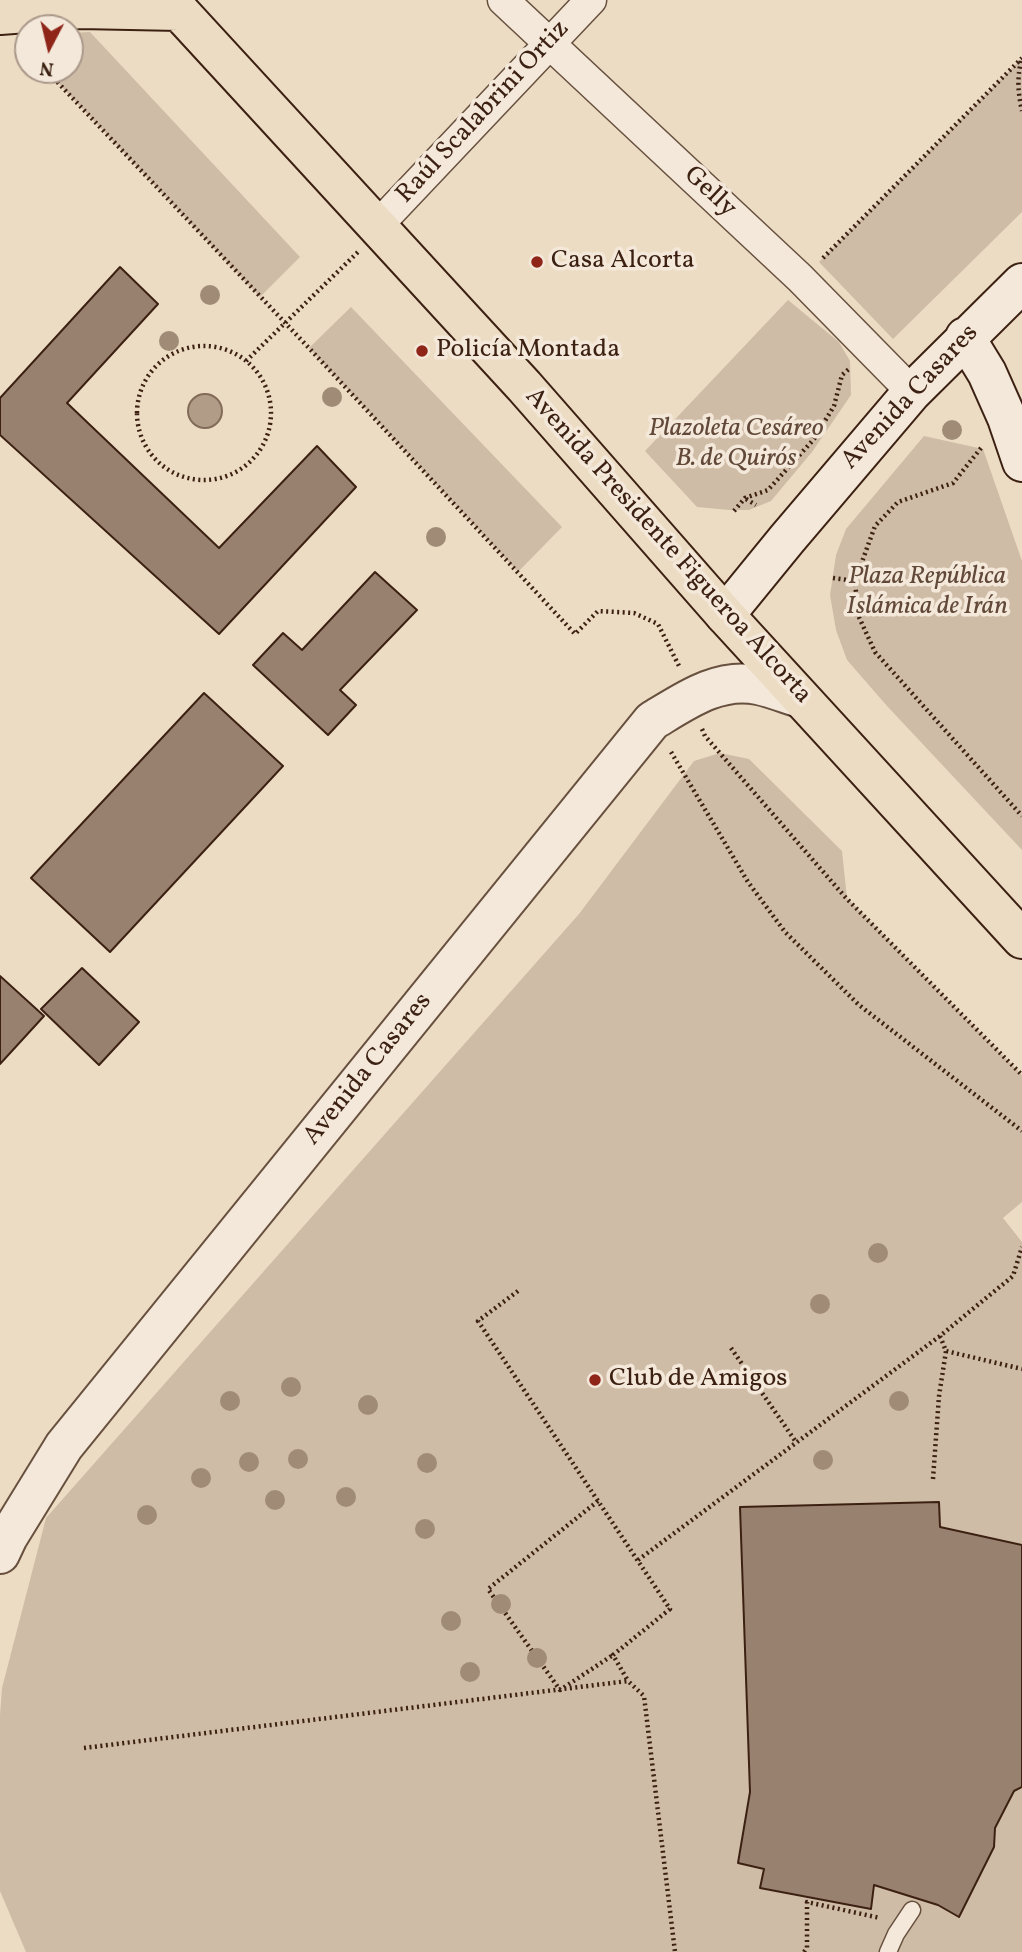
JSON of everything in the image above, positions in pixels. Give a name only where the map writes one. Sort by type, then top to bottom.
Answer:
[{"type":"main road","points":[[0,15],[174,5]]},
{"type":"main road","name":"Avenida Presidente Figueroa Alcorta","points":[[174,5],[524,386],[725,615],[1022,939]]},
{"type":"street","name":"Gelly","points":[[503,0],[800,278],[912,392]]},
{"type":"street","name":"Raúl Scalabrini Ortiz","points":[[379,227],[591,0]]},
{"type":"street","name":"Avenida Casares","points":[[725,615],[912,392],[1022,283]]},
{"type":"street","points":[[965,338],[987,373],[1007,418],[1022,462]]},
{"type":"street","name":"Avenida Casares","points":[[0,1554],[64,1446],[652,721],[691,697],[721,685],[757,684],[800,698]]},
{"type":"lane","points":[[887,1952],[912,1910]]},
{"type":"path","points":[[800,278],[1022,59]]},
{"type":"path","points":[[1022,59],[1018,75],[1022,111]]},
{"type":"path","points":[[59,84],[575,634],[598,611],[634,613],[659,624],[684,677],[705,736],[846,898],[1022,1075]]},
{"type":"path","points":[[246,361],[379,227]]},
{"type":"path","points":[[197,346],[220,348],[246,361],[258,372],[268,391],[272,413],[268,435],[258,454],[242,470],[222,479],[200,481],[178,476],[159,465],[145,448],[137,427],[136,404],[143,382],[157,364],[175,351],[197,346]]},
{"type":"path","points":[[734,511],[745,499],[768,490],[814,439],[834,406],[842,375],[872,350]]},
{"type":"path","points":[[1007,418],[953,483],[898,502],[875,526],[855,581],[858,615],[875,652],[1022,816]]},
{"type":"path","points":[[745,499],[756,505]]},
{"type":"path","points":[[833,578],[855,581]]},
{"type":"path","points":[[652,721],[748,882],[785,932],[859,1005],[1022,1131]]},
{"type":"path","points":[[638,1560],[940,1336],[1013,1276],[1022,1247]]},
{"type":"path","points":[[518,1291],[478,1321],[670,1609],[613,1655],[560,1690]]},
{"type":"path","points":[[933,1479],[946,1351],[940,1336]]},
{"type":"path","points":[[731,1348],[796,1442]]},
{"type":"path","points":[[946,1351],[1022,1369]]},
{"type":"path","points":[[560,1690],[488,1589],[598,1501]]},
{"type":"path","points":[[613,1655],[628,1681],[644,1696],[674,1952]]},
{"type":"path","points":[[85,1748],[628,1681]]},
{"type":"path","points":[[804,1952],[807,1948],[807,1902],[892,1920],[896,1934]]},
{"type":"green space","points":[[84,32],[90,32],[300,257],[260,297],[59,84],[84,84]]},
{"type":"green space","points":[[1022,58],[1022,212],[893,339],[819,262]]},
{"type":"green space","name":"Plazoleta Cesáreo B. de Quirós","points":[[788,300],[839,342],[850,361],[851,395],[812,452],[771,501],[749,510],[697,507],[645,451]]},
{"type":"green space","points":[[351,307],[562,527],[518,572],[309,348]]},
{"type":"green space","name":"Plaza República Islámica de Irán","points":[[924,436],[983,449],[1022,561],[1022,850],[847,660],[836,630],[830,595],[836,555],[846,529]]},
{"type":"green space","name":"Club de Amigos","points":[[720,753],[749,759],[842,851],[847,898],[1022,1075],[1022,1202],[1003,1218],[1022,1242],[1022,1952],[26,1952],[0,1891],[0,1715],[2,1688],[46,1518],[579,914],[694,761]]},
{"type":"shaded area","points":[[205,394],[217,399],[222,411],[217,423],[205,428],[193,423],[188,411],[193,399]]},
{"type":"building","points":[[120,267],[158,304],[67,403],[219,548],[317,446],[356,487],[219,634],[0,435],[0,398]]},
{"type":"building","points":[[375,572],[417,610],[340,690],[356,705],[328,735],[253,665],[283,633],[302,650]]},
{"type":"building","points":[[204,693],[283,766],[110,952],[31,878]]},
{"type":"building","points":[[82,968],[139,1022],[99,1065],[41,1009]]},
{"type":"building","points":[[0,976],[44,1016],[0,1064]]},
{"type":"building","points":[[939,1502],[940,1527],[1022,1545],[1022,1787],[1014,1791],[995,1828],[994,1847],[959,1917],[938,1905],[874,1885],[871,1909],[760,1888],[764,1869],[738,1863],[750,1792],[740,1507]]},
{"type":"place","name":"Casa Alcorta","points":[[537,262]]},
{"type":"place","name":"Policía Montada","points":[[422,351]]},
{"type":"place","name":"Club de Amigos","points":[[595,1380]]}]
